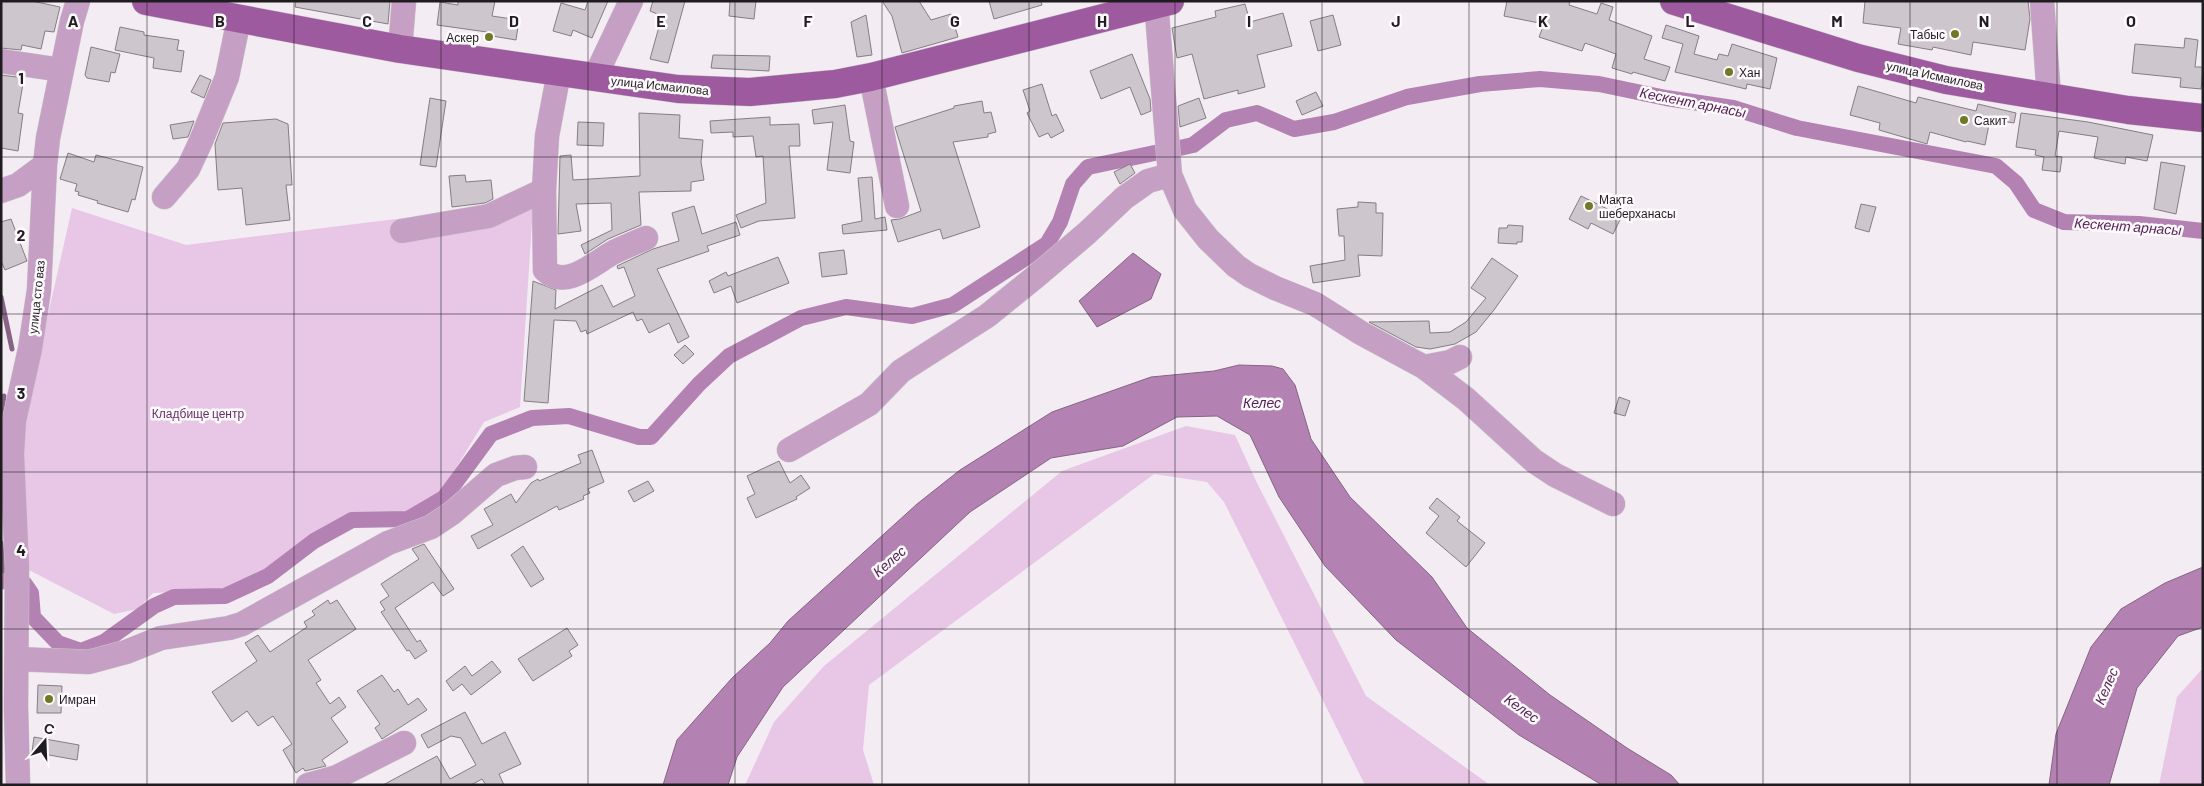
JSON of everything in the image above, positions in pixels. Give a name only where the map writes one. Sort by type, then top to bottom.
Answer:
[{"type":"main road","name":"улица Исмаилова","points":[[146,1],[400,49],[678,89],[750,92],[835,84],[873,88],[1160,2]]},
{"type":"main road","name":"улица Исмаилова","points":[[1674,1],[1858,58],[1946,80],[2128,110],[2203,118]]},
{"type":"street","name":"улица сто ваз","points":[[18,785],[8,708],[17,659],[17,567],[12,454],[13,430],[30,349],[39,290],[45,165],[62,70],[78,1]]},
{"type":"street","points":[[400,49],[404,1]]},
{"type":"street","points":[[595,77],[631,1]]},
{"type":"street","points":[[2042,1],[2049,97]]},
{"type":"street","points":[[1160,2],[1170,175],[1184,210],[1208,239],[1236,266],[1275,288],[1315,304],[1360,333],[1424,367],[1466,399],[1534,461],[1555,475],[1613,504]]},
{"type":"street","points":[[164,197],[188,169],[201,141],[227,77],[239,19]]},
{"type":"street","points":[[1,61],[62,70]]},
{"type":"street","points":[[559,72],[539,192],[545,270],[550,275],[563,277],[576,275],[613,253],[646,238]]},
{"type":"street","points":[[873,88],[897,206]]},
{"type":"street","points":[[1,191],[18,184],[45,165]]},
{"type":"street","points":[[790,450],[869,404],[901,371],[987,316],[1087,233],[1124,198],[1148,182],[1170,175]]},
{"type":"street","points":[[402,231],[489,216],[539,192]]},
{"type":"street","points":[[1424,367],[1450,362],[1460,357]]},
{"type":"street","points":[[17,659],[90,662],[126,652],[161,638],[229,628],[242,624],[388,543],[431,528],[452,513],[496,475],[515,468],[525,467]]},
{"type":"street","points":[[308,785],[337,777],[404,743]]},
{"type":"green space","name":"Кладбище центр","points":[[534,191],[520,407],[484,422],[440,494],[405,515],[346,517],[323,530],[279,562],[241,586],[153,593],[138,609],[114,614],[27,569],[22,431],[72,208],[186,245],[494,207]]},
{"type":"green space","points":[[1186,426],[1235,435],[1256,481],[1366,696],[1490,785],[1365,785],[1224,502],[1207,482],[1154,474],[869,685],[863,750],[874,785],[745,785],[774,722],[824,666],[1062,471]]},
{"type":"green space","points":[[2203,668],[2203,785],[2159,785],[2177,697]]},
{"type":"water","points":[[1133,253],[1161,274],[1151,299],[1097,327],[1079,301]]},
{"type":"water","name":"Келес","points":[[1239,365],[1272,366],[1283,369],[1295,385],[1311,439],[1350,497],[1432,577],[1467,628],[1550,695],[1627,748],[1671,775],[1680,785],[1602,785],[1519,735],[1396,640],[1325,566],[1279,497],[1250,435],[1217,416],[1177,417],[1123,446],[1051,458],[970,512],[783,687],[737,757],[728,785],[663,785],[677,740],[732,678],[770,643],[788,621],[917,504],[960,470],[1052,412],[1151,377],[1214,371]]},
{"type":"water","name":"Келес","points":[[2203,567],[2203,627],[2178,636],[2137,688],[2109,785],[2049,785],[2056,734],[2091,647],[2121,609],[2165,583]]},
{"type":"building","points":[[1,1],[32,1],[60,7],[54,32],[45,31],[41,49],[22,45],[21,50],[1,48]]},
{"type":"building","points":[[296,1],[390,1],[388,24],[295,7]]},
{"type":"building","points":[[458,1],[495,1],[492,16],[519,20],[516,40],[486,35],[487,32],[437,25],[440,2],[458,5]]},
{"type":"building","points":[[588,1],[608,1],[592,38],[573,30],[571,36],[553,31],[561,3],[585,10]]},
{"type":"building","points":[[653,1],[685,1],[668,63],[650,59],[662,16],[650,11]]},
{"type":"building","points":[[730,1],[756,1],[754,19],[729,16]]},
{"type":"building","points":[[882,1],[919,1],[931,20],[951,14],[958,37],[902,53],[892,16]]},
{"type":"building","points":[[989,1],[1041,1],[1042,5],[994,19]]},
{"type":"building","points":[[1507,1],[1570,1],[1569,5],[1597,14],[1601,3],[1613,7],[1609,20],[1652,36],[1644,59],[1670,67],[1665,81],[1612,68],[1616,54],[1585,43],[1582,51],[1539,37],[1544,24],[1504,16]]},
{"type":"building","points":[[1865,1],[2028,1],[2030,19],[2025,50],[1973,42],[1971,55],[1933,47],[1932,50],[1898,44],[1901,28],[1863,23]]},
{"type":"building","points":[[1245,4],[1250,22],[1283,13],[1292,46],[1257,55],[1265,87],[1238,94],[1238,90],[1204,99],[1192,54],[1177,58],[1172,28],[1216,17],[1215,11]]},
{"type":"building","points":[[866,15],[872,55],[857,57],[851,22]]},
{"type":"building","points":[[1333,15],[1341,45],[1318,51],[1310,21]]},
{"type":"building","points":[[1666,25],[1699,36],[1694,54],[1717,60],[1719,54],[1728,56],[1732,44],[1777,58],[1770,89],[1747,84],[1746,89],[1675,72],[1683,44],[1662,38]]},
{"type":"building","points":[[120,27],[144,32],[144,35],[179,40],[177,50],[184,51],[181,72],[153,68],[154,58],[115,50]]},
{"type":"building","points":[[2185,38],[2198,40],[2195,67],[2203,67],[2201,89],[2180,87],[2181,78],[2132,73],[2135,44],[2184,48]]},
{"type":"building","points":[[91,47],[120,54],[115,73],[111,72],[109,82],[87,78],[85,75]]},
{"type":"building","points":[[1132,54],[1150,99],[1151,111],[1141,115],[1130,87],[1101,99],[1090,71]]},
{"type":"building","points":[[713,55],[770,56],[769,71],[711,68]]},
{"type":"building","points":[[1,75],[24,78],[18,113],[23,114],[18,151],[1,148]]},
{"type":"building","points":[[200,75],[211,80],[204,98],[191,92]]},
{"type":"building","points":[[1042,84],[1052,116],[1056,114],[1064,131],[1051,138],[1048,133],[1039,137],[1027,113],[1030,111],[1023,90]]},
{"type":"building","points":[[1858,86],[1916,103],[1918,97],[1976,111],[1978,104],[2016,113],[2014,123],[1990,119],[1985,145],[1930,132],[1927,144],[1879,130],[1880,123],[1850,115]]},
{"type":"building","points":[[1316,92],[1323,106],[1302,115],[1296,101]]},
{"type":"building","points":[[430,98],[446,101],[436,167],[420,165]]},
{"type":"building","points":[[1199,98],[1206,118],[1180,127],[1178,106]]},
{"type":"building","points":[[982,101],[984,113],[991,112],[996,132],[988,134],[988,137],[953,142],[980,227],[943,239],[940,229],[898,242],[891,220],[900,219],[921,211],[895,127],[954,108],[954,106]]},
{"type":"building","points":[[845,105],[850,141],[854,142],[850,173],[827,170],[833,122],[814,124],[812,110]]},
{"type":"building","points":[[639,113],[680,115],[679,138],[703,140],[701,162],[704,180],[691,182],[691,191],[639,192],[641,225],[608,239],[585,254],[581,245],[612,230],[611,203],[576,204],[581,231],[558,234],[560,156],[571,155],[573,180],[640,176]]},
{"type":"building","points":[[2021,113],[2088,122],[2153,135],[2147,161],[2126,157],[2125,164],[2094,158],[2098,137],[2059,131],[2055,156],[2062,157],[2060,172],[2042,170],[2044,157],[2035,155],[2036,150],[2016,147]]},
{"type":"building","points":[[770,117],[770,125],[799,124],[800,146],[789,146],[795,218],[759,221],[741,228],[736,215],[766,203],[763,156],[756,157],[753,136],[733,137],[733,132],[711,133],[710,121]]},
{"type":"building","points":[[276,119],[288,124],[292,185],[286,185],[290,220],[246,225],[242,188],[218,190],[215,144],[223,123]]},
{"type":"building","points":[[194,121],[188,137],[173,139],[170,125]]},
{"type":"building","points":[[578,122],[604,123],[603,146],[577,145]]},
{"type":"building","points":[[68,153],[94,162],[96,155],[143,167],[135,200],[132,199],[128,212],[78,195],[79,192],[75,191],[77,184],[60,179]]},
{"type":"building","points":[[2161,162],[2185,166],[2176,214],[2154,209]]},
{"type":"building","points":[[1130,164],[1135,173],[1120,184],[1114,172]]},
{"type":"building","points":[[465,175],[466,182],[491,180],[493,199],[485,203],[452,207],[449,176]]},
{"type":"building","points":[[872,177],[875,219],[885,217],[887,230],[843,234],[842,225],[862,221],[858,178]]},
{"type":"building","name":"Мақта шеберханасы","points":[[1581,196],[1622,216],[1613,234],[1591,223],[1588,229],[1569,219]]},
{"type":"building","points":[[1358,202],[1376,203],[1376,213],[1383,213],[1382,256],[1358,255],[1360,276],[1313,283],[1310,266],[1345,260],[1344,236],[1339,236],[1337,209],[1358,207]]},
{"type":"building","points":[[1861,204],[1876,207],[1869,232],[1855,228]]},
{"type":"building","points":[[694,206],[702,234],[736,222],[740,235],[707,246],[709,251],[657,269],[689,337],[678,343],[669,323],[649,333],[642,319],[637,321],[633,312],[587,334],[586,330],[581,332],[576,321],[554,320],[548,403],[524,401],[533,281],[556,290],[555,309],[602,285],[613,307],[635,296],[624,267],[618,269],[617,266],[653,249],[679,241],[672,213]]},
{"type":"building","points":[[11,219],[27,261],[5,270],[1,261],[1,222]]},
{"type":"building","points":[[1508,225],[1523,226],[1522,242],[1517,242],[1517,244],[1498,243],[1499,228],[1507,228]]},
{"type":"building","points":[[844,250],[847,274],[822,277],[819,253]]},
{"type":"building","points":[[778,257],[789,283],[737,303],[731,286],[714,293],[709,281],[726,272],[728,276]]},
{"type":"building","points":[[1492,258],[1518,276],[1476,332],[1455,344],[1430,349],[1416,347],[1369,322],[1429,321],[1430,333],[1450,332],[1466,322],[1486,298],[1471,288]]},
{"type":"building","points":[[685,345],[694,354],[683,364],[674,355]]},
{"type":"building","points":[[1619,397],[1630,401],[1625,416],[1614,413]]},
{"type":"building","points":[[592,450],[604,482],[588,489],[590,493],[583,496],[584,499],[559,510],[557,506],[478,549],[471,536],[493,525],[484,509],[511,494],[516,503],[531,483],[581,463],[578,455]]},
{"type":"building","points":[[779,461],[790,483],[801,475],[810,488],[796,497],[797,499],[756,518],[747,498],[755,494],[747,476]]},
{"type":"building","points":[[648,481],[654,491],[634,502],[628,491]]},
{"type":"building","points":[[1437,498],[1460,517],[1457,521],[1485,543],[1466,567],[1426,533],[1439,516],[1429,508]]},
{"type":"building","points":[[424,544],[454,589],[443,596],[433,582],[395,608],[417,642],[420,640],[427,651],[415,659],[409,650],[407,651],[381,612],[385,610],[380,602],[389,596],[381,584],[419,559],[412,549]]},
{"type":"building","points":[[523,546],[544,579],[531,587],[511,555]]},
{"type":"building","points":[[328,600],[330,604],[337,600],[356,629],[308,660],[321,680],[316,683],[330,704],[339,697],[346,707],[331,718],[348,742],[322,760],[326,766],[305,771],[303,768],[296,773],[283,750],[292,744],[273,716],[258,726],[247,711],[232,722],[212,692],[257,661],[245,643],[258,635],[270,652],[307,627],[304,622],[315,615],[312,611]]},
{"type":"building","points":[[567,628],[578,645],[569,651],[572,656],[533,681],[518,659]]},
{"type":"building","points":[[492,661],[501,672],[471,695],[462,684],[453,691],[446,681],[465,666],[472,676]]},
{"type":"building","points":[[382,675],[394,692],[398,689],[408,705],[418,698],[427,710],[382,739],[375,728],[380,724],[357,691]]},
{"type":"building","name":"Имран","points":[[38,685],[62,686],[61,713],[37,713]]},
{"type":"building","points":[[465,712],[482,744],[505,732],[521,764],[499,774],[504,785],[486,785],[482,779],[471,785],[383,785],[437,756],[450,779],[476,765],[461,738],[451,736],[428,748],[421,735]]},
{"type":"building","points":[[34,737],[79,745],[77,760],[32,752]]},
{"type":"waterway","name":"Кескент арнасы","points":[[1175,149],[1193,145],[1226,120],[1257,113],[1294,129],[1334,122],[1407,97],[1480,84],[1540,79],[1599,84],[1666,98],[1733,108],[1797,128],[1996,166],[2016,183],[2034,210],[2064,222],[2139,224],[2203,231]]},
{"type":"waterway","name":"Кескент арнасы","points":[[1,581],[24,583],[31,593],[33,617],[58,643],[81,651],[104,642],[154,606],[174,597],[225,596],[268,576],[314,541],[352,520],[408,519],[444,498],[491,434],[532,418],[569,416],[639,437],[651,437],[699,384],[729,356],[801,318],[846,307],[912,316],[953,305],[1047,244],[1060,222],[1073,184],[1088,167],[1164,151]]},
{"type":"waterway","points":[[1,297],[12,349]]},
{"type":"waterway","points":[[1,415],[4,396]]},
{"type":"waterway","points":[[1,543],[4,581]]},
{"type":"place","name":"Табыс","points":[[1955,34]]},
{"type":"place","name":"Аскер","points":[[489,37]]},
{"type":"place","name":"Хан","points":[[1729,72]]},
{"type":"place","name":"Сакит","points":[[1964,120]]},
{"type":"place","name":"Мақта шеберханасы","points":[[1589,206]]},
{"type":"place","name":"Имран","points":[[49,699]]}]
